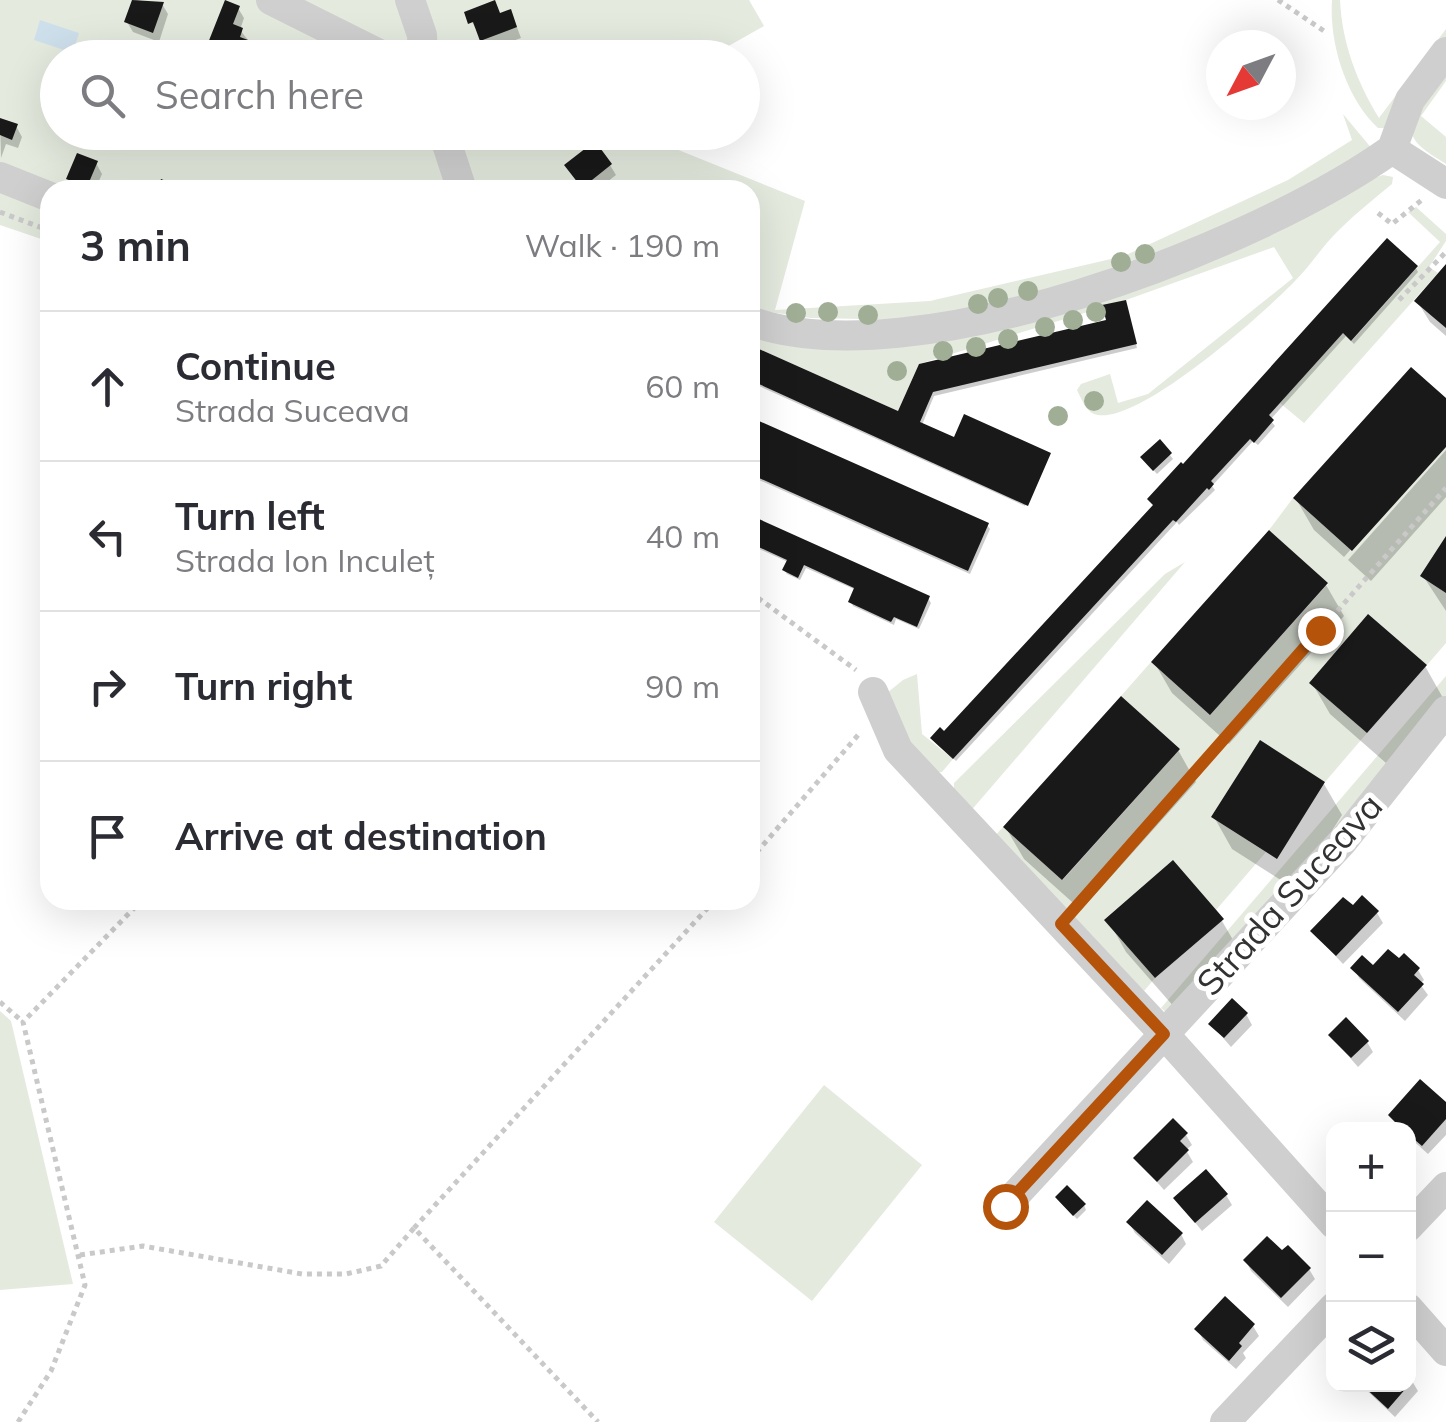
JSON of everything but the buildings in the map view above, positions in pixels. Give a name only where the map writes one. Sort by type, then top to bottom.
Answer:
[{"type":"street","points":[[272,0],[351,40]]},
{"type":"street","points":[[410,0],[422,40]]},
{"type":"street","points":[[760,325],[825,336],[908,334],[1007,316],[1153,268],[1279,217],[1362,170],[1392,148],[1410,100],[1446,52]]},
{"type":"street","points":[[1392,148],[1446,184]]},
{"type":"street","points":[[449,150],[459,180]]},
{"type":"street","points":[[0,176],[40,193]]},
{"type":"street","points":[[877,701],[898,750],[1164,1034],[1326,1215]]},
{"type":"street","name":"Strada Suceava","points":[[1005,1206],[1342,841],[1446,711]]},
{"type":"street","points":[[1416,1218],[1446,1186]]},
{"type":"street","points":[[1225,1422],[1326,1315]]},
{"type":"street","points":[[1416,1317],[1446,1351]]},
{"type":"path","points":[[1278,0],[1327,33]]},
{"type":"path","points":[[1378,213],[1392,224],[1408,208],[1446,184]]},
{"type":"path","points":[[0,212],[40,227]]},
{"type":"path","points":[[1398,300],[1446,252]]},
{"type":"path","points":[[1061,924],[1446,488]]},
{"type":"path","points":[[760,600],[792,626],[850,662],[877,701],[760,847]]},
{"type":"path","points":[[24,1022],[132,910]]},
{"type":"path","points":[[80,1255],[143,1246],[302,1274],[346,1274],[381,1266],[706,910]]},
{"type":"path","points":[[0,1002],[24,1022],[84,1285],[52,1371],[18,1422]]},
{"type":"path","points":[[414,1228],[598,1422]]},
{"type":"shaded area","points":[[0,0],[749,0],[764,26],[739,40],[40,40],[40,150],[678,150],[753,180],[40,180],[40,239],[0,225]]},
{"type":"shaded area","points":[[1332,0],[1340,0],[1352,62],[1379,118],[1446,29],[1446,40],[1386,128],[1378,128],[1367,116],[1349,86],[1333,34]]},
{"type":"shaded area","points":[[1446,66],[1446,81],[1421,116],[1446,137],[1446,164],[1419,145],[1411,125],[1418,104]]},
{"type":"shaded area","points":[[1343,114],[1373,150],[1272,210],[1023,300],[919,320],[811,318],[760,310],[760,183],[805,201],[775,310],[930,301],[1124,256],[1288,180],[1352,140]]},
{"type":"shaded area","points":[[1383,175],[1393,177],[1392,184],[1340,229],[1257,317],[1168,386],[1113,414],[1094,414],[1089,410],[1077,390],[1081,384],[1110,374],[1118,403],[1148,394],[1293,278],[1274,247],[1126,300],[919,364],[898,411],[760,349],[760,330],[895,344]]},
{"type":"shaded area","points":[[1416,207],[1446,234],[1446,241],[1429,267],[1438,273],[1304,423],[1280,403],[1343,333],[1352,341],[1440,242],[1408,212]]},
{"type":"shaded area","points":[[1446,447],[1446,643],[1427,665],[1367,615],[1309,683],[1367,733],[1325,782],[1260,741],[1211,817],[1266,852],[1216,910],[1105,920],[1155,978],[1144,991],[994,837],[1003,827],[1063,880],[1180,749],[1121,696],[1151,662],[1210,714],[1328,584],[1269,530],[1293,498],[1352,551]]},
{"type":"shaded area","points":[[1185,562],[969,813],[954,792],[954,783],[1165,574]]},
{"type":"shaded area","points":[[917,674],[922,734],[953,759],[942,772],[931,773],[911,754],[887,693]]},
{"type":"shaded area","points":[[1446,676],[1446,698],[1375,785],[1167,1013],[1161,1008]]},
{"type":"shaded area","points":[[0,1011],[11,1021],[73,1284],[0,1290]]},
{"type":"shaded area","points":[[824,1085],[922,1165],[812,1301],[714,1222]]},
{"type":"water","points":[[40,20],[79,33],[77,40],[34,40]]},
{"type":"route","points":[[1005,1206],[1164,1034],[1061,924],[1320,630]]}]
